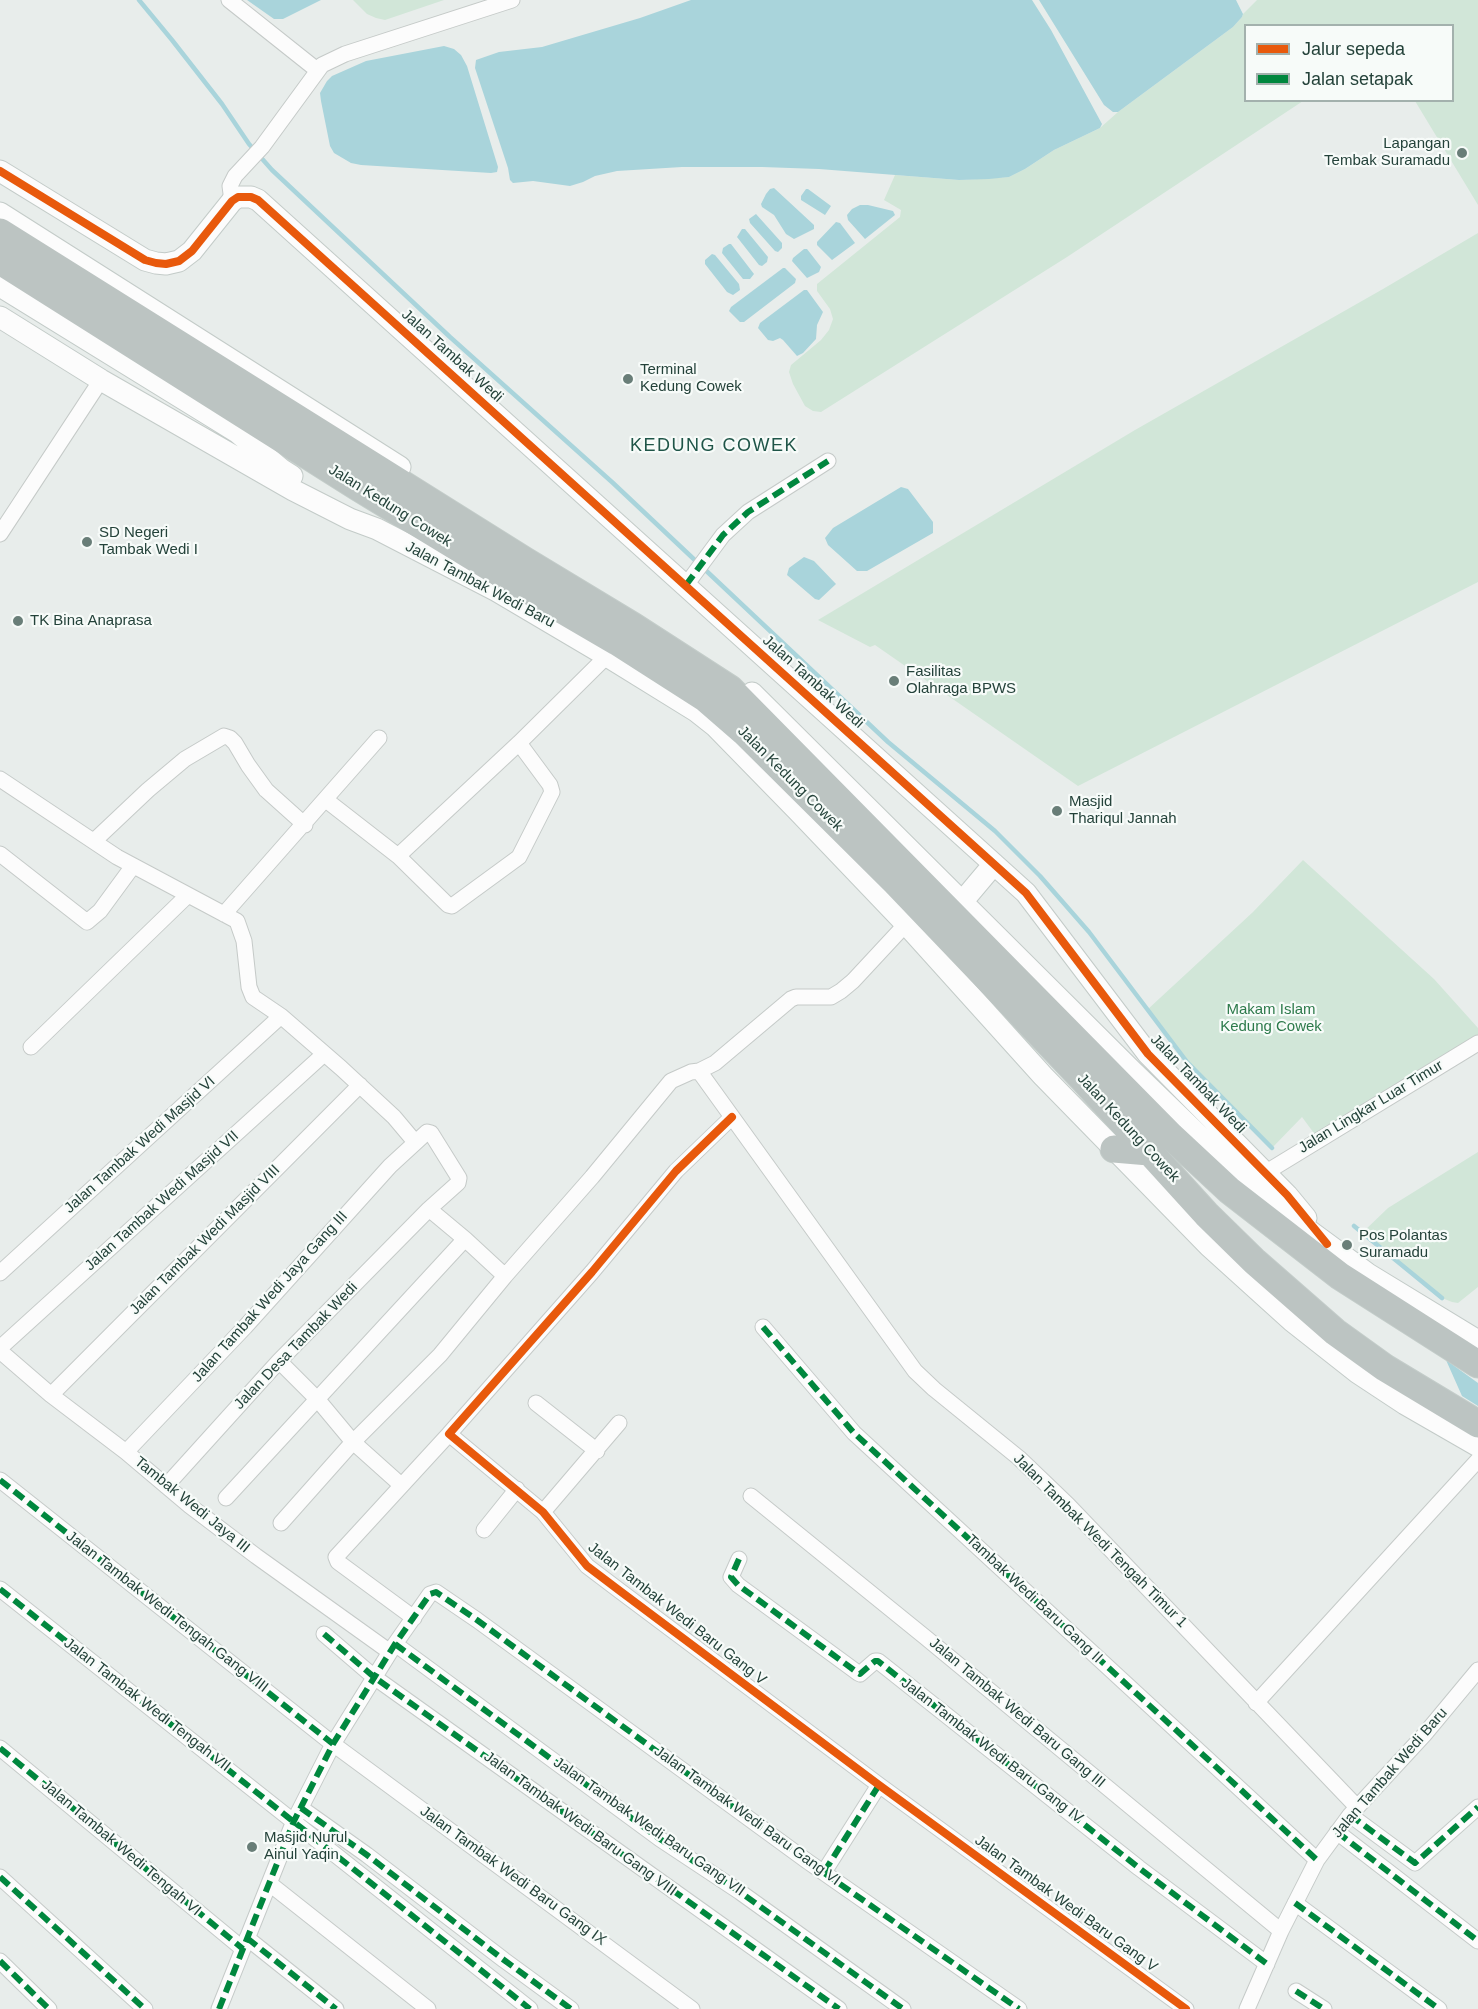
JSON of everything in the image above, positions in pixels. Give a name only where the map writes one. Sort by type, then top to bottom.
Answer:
[{"type":"highway","name":"Jalan Kedung Cowek","points":[[0,232],[730,689],[1171,1136],[1221,1183],[1340,1276],[1446,1329],[1474,1354]]},
{"type":"highway","name":"Jalan Kedung Cowek","points":[[0,261],[358,487],[609,637],[706,699],[744,732],[895,882],[1078,1074],[1206,1214],[1255,1262],[1335,1332],[1385,1368],[1478,1424]]},
{"type":"highway","points":[[1114,1149],[1149,1152]]},
{"type":"main road","points":[[0,171],[145,260],[156,263],[166,264],[179,261],[192,251],[232,201]]},
{"type":"main road","name":"Jalan Tambak Wedi","points":[[232,201],[238,197],[251,196],[258,200],[690,580],[1026,893],[1148,1054],[1287,1195],[1327,1244]]},
{"type":"main road","points":[[0,213],[406,471],[719,666],[757,698],[1131,1070],[1244,1179],[1327,1244]]},
{"type":"main road","points":[[0,286],[237,432],[280,470],[377,528]]},
{"type":"main road","name":"Jalan Tambak Wedi Baru","points":[[0,317],[101,380],[293,490],[350,519],[377,528],[497,591],[696,711],[715,726],[906,924]]},
{"type":"main road","points":[[962,902],[994,864]]},
{"type":"main road","name":"Jalan Kedung Cowek","points":[[906,924],[1043,1076],[1209,1246],[1292,1321],[1358,1373],[1405,1404],[1478,1446]]},
{"type":"main road","points":[[1131,1070],[1148,1054]]},
{"type":"main road","name":"Jalan Kedung Cowek","points":[[1327,1244],[1446,1329]]},
{"type":"street","points":[[229,0],[317,70]]},
{"type":"street","points":[[232,201],[230,186],[235,176],[262,147],[322,65],[345,54],[512,0]]},
{"type":"street","points":[[0,534],[101,380]]},
{"type":"street","points":[[690,580],[723,535],[748,512],[828,461]]},
{"type":"street","points":[[398,856],[608,656]]},
{"type":"street","points":[[94,841],[185,759],[224,736],[235,743],[266,790],[305,825]]},
{"type":"street","points":[[224,914],[380,738]]},
{"type":"street","points":[[326,800],[398,856],[447,905],[451,906],[519,857],[552,792],[519,743]]},
{"type":"street","points":[[0,779],[133,866],[233,918],[240,926],[244,940],[250,990],[256,999],[281,1016],[360,1085],[394,1117],[415,1142]]},
{"type":"street","points":[[0,854],[87,922],[100,911],[133,866]]},
{"type":"street","points":[[31,1047],[187,896]]},
{"type":"street","points":[[281,1523],[353,1442],[440,1355],[505,1276],[592,1177],[663,1088],[678,1077],[699,1071],[715,1063],[791,999],[831,996],[841,991],[906,924]]},
{"type":"street","name":"Jalan Tambak Wedi Masjid VI","points":[[0,1274],[281,1016]]},
{"type":"street","name":"Jalan Lingkar Luar Timur","points":[[1265,1173],[1478,1043]]},
{"type":"street","name":"Jalan Tambak Wedi Masjid VII","points":[[0,1350],[324,1053]]},
{"type":"street","name":"Jalan Tambak Wedi Tengah Timur 1","points":[[699,1071],[915,1371],[1019,1458],[1068,1505],[1228,1671],[1354,1811],[1411,1861],[1417,1862],[1478,1807]]},
{"type":"street","name":"Jalan Tambak Wedi Masjid VIII","points":[[51,1395],[360,1085]]},
{"type":"street","points":[[219,2009],[297,1815],[333,1744],[414,1618],[336,1560],[336,1557],[449,1434],[592,1272],[676,1171],[732,1117]]},
{"type":"street","name":"Jalan Desa Tambak Wedi","points":[[166,1486],[279,1361],[429,1209],[458,1183],[459,1178],[431,1133],[427,1132],[415,1142]]},
{"type":"street","name":"Jalan Tambak Wedi Jaya Gang III","points":[[126,1452],[245,1327],[390,1166],[415,1142]]},
{"type":"street","points":[[429,1209],[505,1276]]},
{"type":"street","points":[[226,1498],[465,1239]]},
{"type":"street","name":"Tambak Wedi Baru Gang II","points":[[763,1327],[854,1433],[1317,1860]]},
{"type":"street","name":"Tambak Wedi Jaya III","points":[[0,1350],[51,1395],[256,1556],[393,1648]]},
{"type":"street","points":[[279,1361],[318,1400],[353,1442],[401,1485]]},
{"type":"street","points":[[536,1403],[597,1451]]},
{"type":"street","points":[[543,1512],[619,1423]]},
{"type":"street","name":"Jalan Tambak Wedi Baru Gang V","points":[[449,1434],[543,1512],[587,1566],[879,1785],[1186,2009]]},
{"type":"street","points":[[1256,1703],[1478,1460]]},
{"type":"street","name":"Jalan Tambak Wedi Tengah Gang VIII","points":[[0,1480],[333,1744]]},
{"type":"street","points":[[484,1530],[517,1489]]},
{"type":"street","name":"Jalan Tambak Wedi Baru Gang III","points":[[750,1496],[925,1637],[1281,1932]]},
{"type":"street","name":"Jalan Tambak Wedi Baru Gang IV","points":[[739,1559],[731,1576],[738,1585],[858,1673],[860,1674],[878,1661],[1139,1868],[1268,1964]]},
{"type":"street","name":"Jalan Tambak Wedi Tengah VII","points":[[0,1589],[297,1815]]},
{"type":"street","name":"Jalan Tambak Wedi Baru Gang VI","points":[[414,1618],[430,1594],[436,1592],[824,1872],[1020,2009]]},
{"type":"street","name":"Jalan Tambak Wedi Baru Gang VIII","points":[[324,1634],[374,1677],[839,2009]]},
{"type":"street","name":"Jalan Tambak Wedi Baru Gang VII","points":[[393,1648],[660,1839],[741,1892],[903,2009]]},
{"type":"street","name":"Jalan Tambak Wedi Baru","points":[[1247,2009],[1281,1932],[1317,1860],[1340,1835],[1354,1811],[1424,1735],[1478,1670]]},
{"type":"street","name":"Jalan Tambak Wedi Baru Gang IX","points":[[333,1744],[692,2009]]},
{"type":"street","name":"Jalan Tambak Wedi Tengah VI","points":[[0,1748],[245,1943],[336,2009]]},
{"type":"street","points":[[824,1872],[879,1785]]},
{"type":"street","points":[[297,1815],[530,2009]]},
{"type":"street","points":[[297,1815],[367,1856],[571,2009]]},
{"type":"street","points":[[1340,1835],[1478,1941]]},
{"type":"street","points":[[0,1877],[145,2009]]},
{"type":"street","points":[[270,1884],[428,2009]]},
{"type":"street","points":[[1295,1903],[1439,2009]]},
{"type":"street","points":[[0,1961],[49,2009]]},
{"type":"street","points":[[1296,1991],[1324,2009]]},
{"type":"green space","points":[[353,0],[444,0],[385,20],[367,14]]},
{"type":"green space","points":[[1257,0],[1478,0],[1478,205],[1416,102],[1454,102],[1454,24],[1244,24],[1244,102],[1301,102],[1067,257],[821,412],[813,411],[805,406],[793,384],[789,372],[791,365],[821,340],[829,330],[833,319],[830,309],[817,291],[817,284],[900,217],[901,210],[884,200],[895,175],[959,180],[1009,177],[1054,150],[1100,128],[1118,112],[1233,27]]},
{"type":"green space","points":[[1478,233],[1478,582],[1078,786],[875,645],[870,647],[818,620],[1135,430]]},
{"type":"green space","name":"Makam Islam Kedung Cowek","points":[[1303,860],[1434,979],[1478,1028],[1478,1043],[1319,1140],[1302,1117],[1272,1148],[1187,1062],[1147,1010],[1253,912]]},
{"type":"green space","points":[[1478,1152],[1478,1287],[1458,1303],[1442,1298],[1362,1233],[1388,1208]]},
{"type":"water","points":[[247,0],[321,0],[283,19],[274,19]]},
{"type":"water","points":[[691,0],[1032,0],[1102,124],[1100,128],[1054,150],[1009,177],[959,180],[819,169],[682,167],[617,171],[595,176],[570,186],[533,181],[513,183],[510,180],[475,68],[476,60],[499,52],[542,47],[640,18]]},
{"type":"water","points":[[1039,0],[1236,0],[1243,14],[1233,27],[1118,112],[1113,112],[1104,105]]},
{"type":"water","points":[[444,46],[454,49],[461,55],[467,66],[498,167],[497,172],[361,165],[351,163],[334,153],[330,146],[320,93],[332,76],[366,61]]},
{"type":"water","points":[[774,188],[814,225],[814,229],[794,239],[786,234],[774,215],[761,204],[770,189]]},
{"type":"water","points":[[806,189],[831,206],[825,215],[801,200]]},
{"type":"water","points":[[860,205],[893,211],[895,215],[865,239],[848,220],[847,215]]},
{"type":"water","points":[[756,214],[782,243],[782,248],[778,252],[750,223],[749,219]]},
{"type":"water","points":[[836,222],[840,223],[855,243],[832,260],[817,245],[817,242]]},
{"type":"water","points":[[742,229],[745,229],[768,257],[767,262],[762,266],[737,237]]},
{"type":"water","points":[[729,244],[754,274],[750,279],[743,279],[722,253],[723,248]]},
{"type":"water","points":[[804,249],[807,249],[821,267],[819,272],[807,278],[792,261]]},
{"type":"water","points":[[712,254],[739,284],[740,290],[733,295],[727,292],[705,264],[705,260]]},
{"type":"water","points":[[783,268],[796,279],[795,283],[744,322],[740,322],[729,311],[731,307]]},
{"type":"water","points":[[807,290],[823,312],[817,325],[816,339],[797,356],[783,340],[780,338],[773,341],[768,340],[758,328],[760,323]]},
{"type":"water","points":[[901,487],[908,489],[933,522],[933,533],[867,571],[857,571],[828,545],[825,538],[833,528]]},
{"type":"water","points":[[804,557],[814,561],[836,584],[819,600],[787,575],[789,568]]},
{"type":"water","points":[[1446,1360],[1478,1383],[1478,1406],[1462,1396]]},
{"type":"waterway","points":[[139,0],[222,104],[249,144],[272,170],[450,337],[613,483],[888,742],[995,831],[1040,876],[1089,932],[1187,1062],[1272,1148]]},
{"type":"waterway","points":[[1354,1226],[1442,1298]]},
{"type":"marked path","points":[[686,585],[723,535],[748,512],[828,461]]},
{"type":"marked path","points":[[763,1327],[854,1433],[1317,1860]]},
{"type":"marked path","points":[[0,1480],[333,1744]]},
{"type":"marked path","points":[[739,1559],[731,1577],[738,1585],[858,1673],[860,1674],[878,1661],[1139,1868],[1267,1964]]},
{"type":"marked path","points":[[0,1589],[530,2009]]},
{"type":"marked path","points":[[219,2009],[294,1821],[333,1744],[395,1644],[430,1594],[436,1592],[807,1861],[1019,2009]]},
{"type":"marked path","points":[[324,1634],[374,1677],[839,2009]]},
{"type":"marked path","points":[[395,1644],[660,1839],[740,1892],[903,2009]]},
{"type":"marked path","points":[[0,1748],[243,1949]]},
{"type":"marked path","points":[[824,1872],[879,1785]]},
{"type":"marked path","points":[[1350,1815],[1415,1863],[1478,1807]]},
{"type":"marked path","points":[[301,1808],[571,2009]]},
{"type":"marked path","points":[[1337,1832],[1478,1941]]},
{"type":"marked path","points":[[0,1877],[145,2009]]},
{"type":"marked path","points":[[1295,1903],[1439,2009]]},
{"type":"marked path","points":[[247,1938],[336,2009]]},
{"type":"marked path","points":[[0,1961],[49,2009]]},
{"type":"marked path","points":[[1296,1991],[1324,2009]]},
{"type":"cycle path","points":[[0,171],[145,260],[156,263],[166,264],[179,261],[192,251],[232,201],[238,197],[251,197],[258,200],[1026,893],[1148,1054],[1287,1195],[1327,1244]]},
{"type":"cycle path","points":[[732,1117],[676,1171],[592,1272],[449,1434],[543,1512],[587,1566],[879,1785],[1186,2009]]},
{"type":"place","name":"Lapangan Tembak Suramadu","points":[[1462,153]]},
{"type":"place","name":"Terminal Kedung Cowek","points":[[628,379]]},
{"type":"place","name":"SD Negeri Tambak Wedi I","points":[[87,542]]},
{"type":"place","name":"TK Bina Anaprasa","points":[[18,621]]},
{"type":"place","name":"Fasilitas Olahraga BPWS","points":[[894,681]]},
{"type":"place","name":"Masjid Thariqul Jannah","points":[[1057,811]]},
{"type":"place","name":"Pos Polantas Suramadu","points":[[1347,1245]]},
{"type":"place","name":"Masjid Nurul Ainul Yaqin","points":[[252,1847]]},
{"type":"district","name":"KEDUNG COWEK","points":[[714,446]]}]
